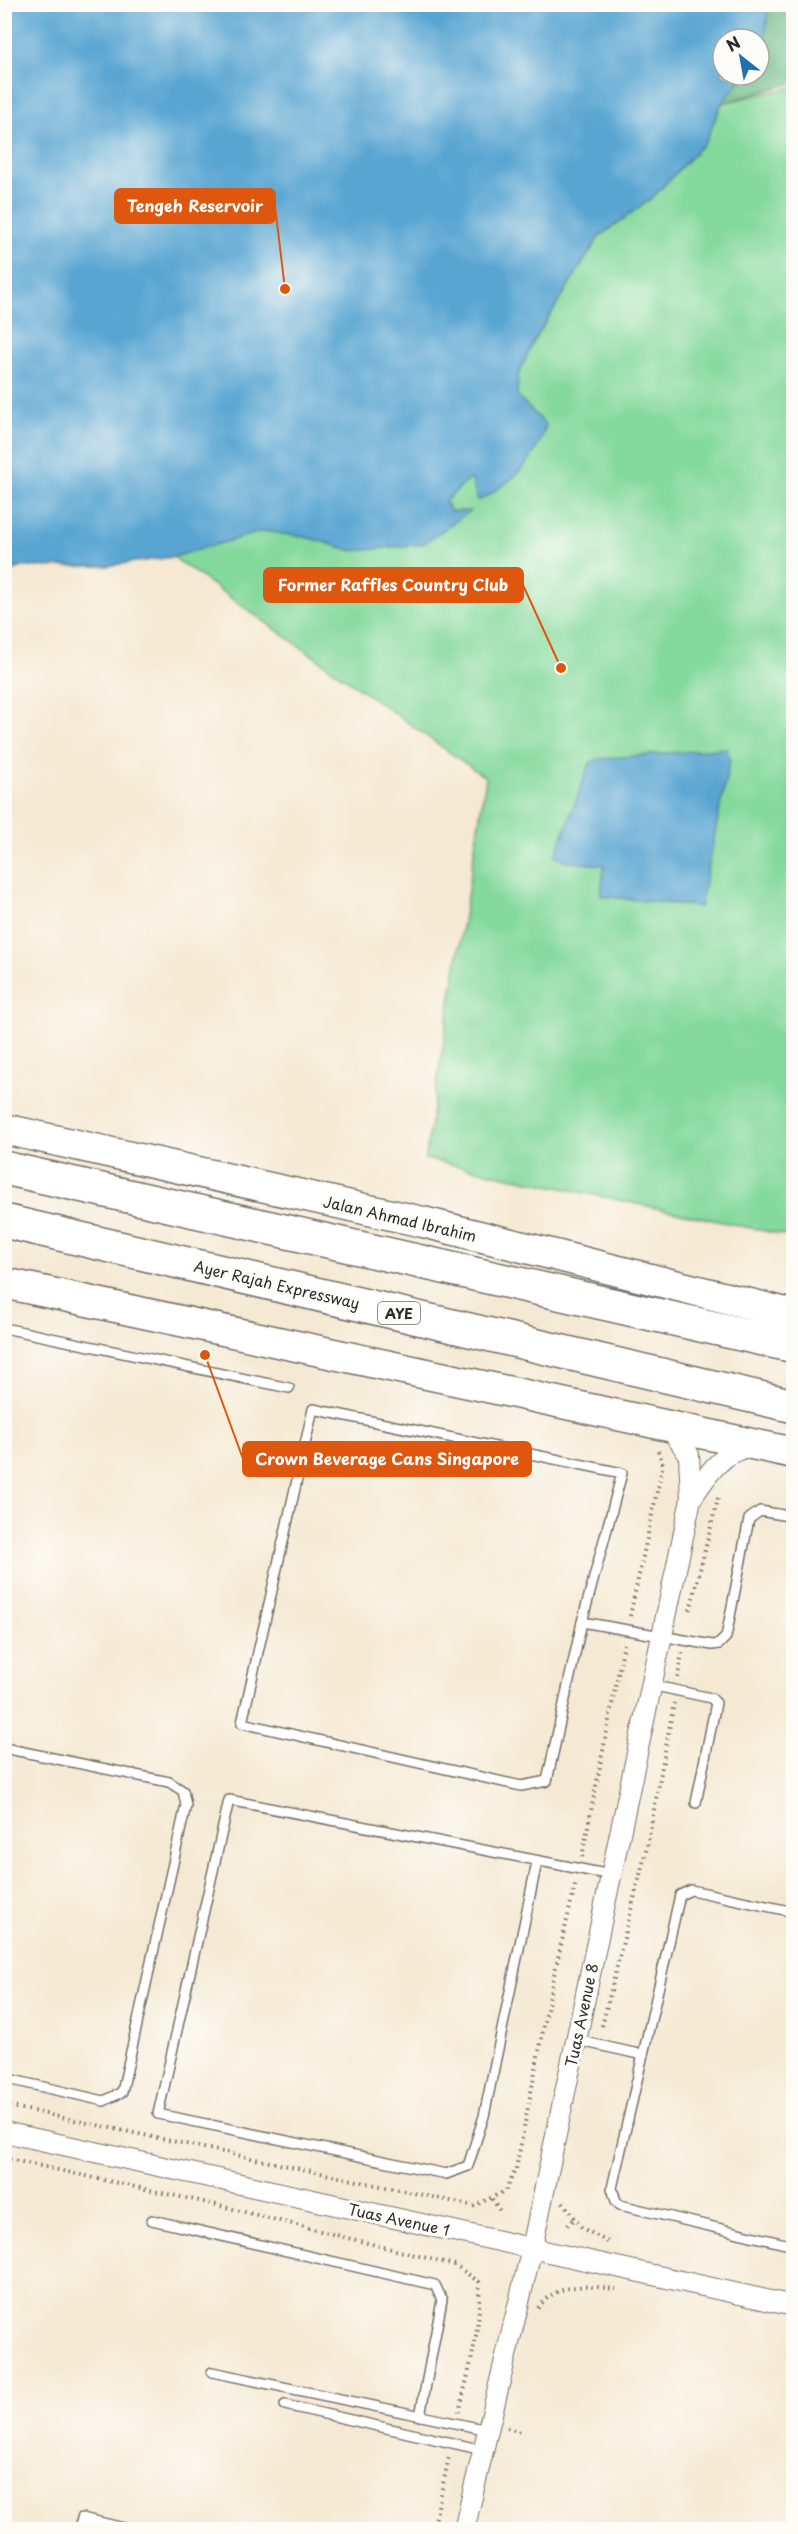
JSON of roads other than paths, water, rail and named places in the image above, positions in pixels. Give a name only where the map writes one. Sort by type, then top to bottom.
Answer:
[{"type":"highway","points":[[4,1168],[794,1346]]},
{"type":"highway","name":"Ayer Rajah Expressway","points":[[4,1221],[794,1406]]},
{"type":"main road","name":"Jalan Ahmad Ibrahim","points":[[4,1129],[423,1222],[794,1315]]},
{"type":"main road","points":[[4,1283],[657,1434],[758,1445],[794,1453]]},
{"type":"street","name":"Tuas Avenue 8","points":[[464,2529],[532,2248],[691,1499],[688,1455],[657,1434]]},
{"type":"street","name":"Tuas Avenue 8","points":[[691,1499],[713,1467],[727,1455],[738,1448],[758,1445]]},
{"type":"street","name":"Tuas Avenue 1","points":[[4,2132],[794,2306]]},
{"type":"lane","points":[[4,1328],[289,1388]]},
{"type":"lane","points":[[313,1409],[622,1473],[582,1622],[547,1781],[521,1786],[242,1723],[313,1409]]},
{"type":"lane","points":[[582,1622],[712,1645],[719,1644],[726,1637],[749,1519],[753,1513],[767,1511],[794,1516]]},
{"type":"lane","points":[[651,1685],[711,1698],[717,1708],[696,1803]]},
{"type":"lane","points":[[4,1748],[169,1782],[183,1791],[186,1805],[122,2092],[104,2101],[4,2078]]},
{"type":"lane","points":[[537,1862],[484,2116],[468,2166],[446,2174],[158,2114],[229,1800],[611,1875]]},
{"type":"lane","points":[[794,1912],[691,1890],[680,1895],[612,2188],[616,2201],[620,2205],[794,2246]]},
{"type":"lane","points":[[576,2040],[643,2055]]},
{"type":"lane","points":[[152,2220],[435,2284],[442,2300],[420,2416]]},
{"type":"lane","points":[[212,2372],[488,2430]]},
{"type":"lane","points":[[285,2405],[483,2450]]},
{"type":"lane","points":[[80,2529],[82,2518],[132,2529]]},
{"type":"water","points":[[5,4],[769,5],[766,27],[711,27],[711,87],[735,87],[722,103],[706,141],[654,196],[599,237],[534,341],[518,375],[517,396],[546,425],[541,439],[521,470],[502,487],[478,501],[471,478],[445,501],[450,511],[470,511],[423,544],[354,551],[306,537],[263,531],[173,557],[106,566],[23,567],[5,573]]},
{"type":"water","points":[[727,748],[730,759],[700,907],[601,896],[604,865],[570,862],[555,856],[590,763],[598,759]]},
{"type":"place","name":"Tengeh Reservoir","points":[[285,289]]},
{"type":"place","name":"Former Raffles Country Club","points":[[561,668]]},
{"type":"place","name":"Crown Beverage Cans Singapore","points":[[205,1355]]}]
